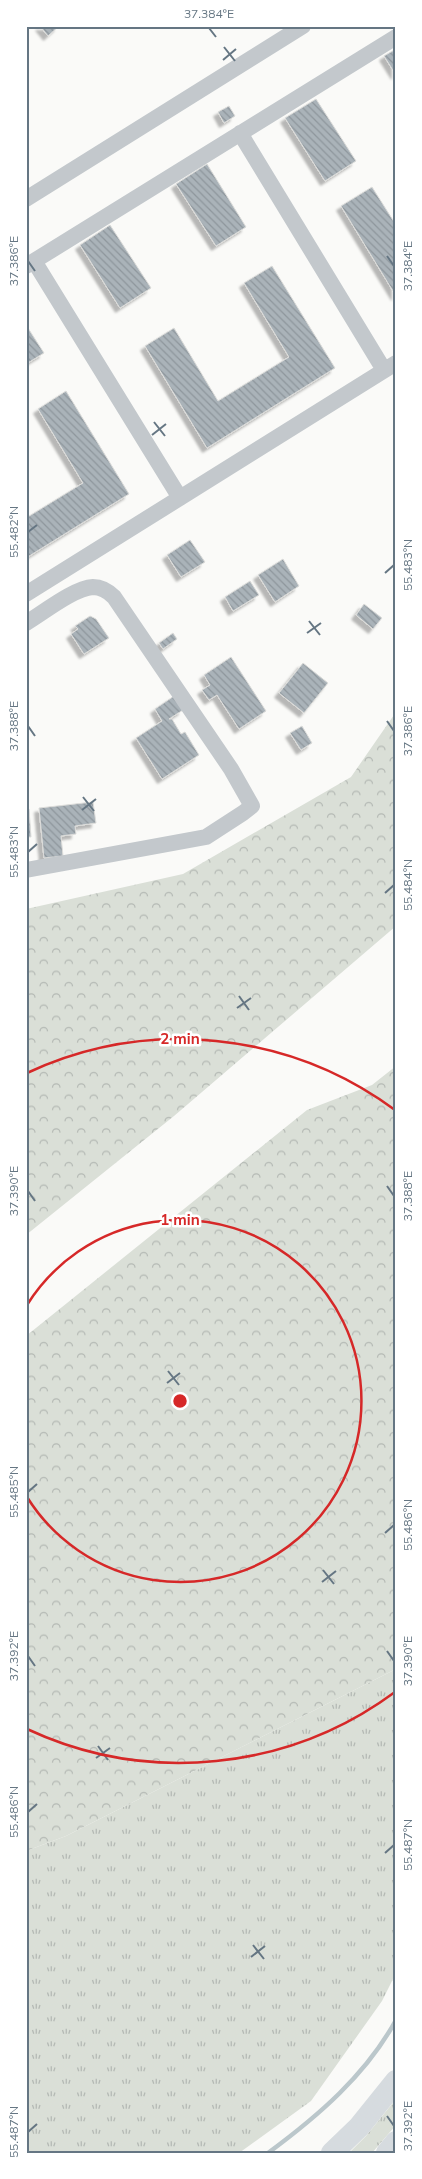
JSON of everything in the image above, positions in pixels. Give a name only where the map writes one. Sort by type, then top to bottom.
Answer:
[{"type":"main road","points":[[332,2153],[359,2127],[396,2082]]},
{"type":"main road","points":[[387,2153],[396,2142]]},
{"type":"street","points":[[26,199],[303,26]]},
{"type":"street","points":[[180,498],[30,263],[396,37]]},
{"type":"street","points":[[26,594],[390,367],[240,133]]},
{"type":"street","points":[[26,623],[83,588],[95,587],[106,590],[114,597],[225,761],[252,806],[206,837],[26,870]]},
{"type":"green space","points":[[396,712],[396,926],[174,1116],[26,1235],[26,909],[183,874],[351,777]]},
{"type":"green space","points":[[396,1066],[396,1669],[66,1836],[26,1851],[26,1336],[307,1110],[372,1085]]},
{"type":"green space","points":[[396,1669],[396,1973],[382,2001],[311,2101],[239,2153],[26,2153],[26,1851],[66,1836]]},
{"type":"green space","points":[[396,2099],[396,2125],[372,2153],[349,2153],[366,2136]]},
{"type":"building","points":[[40,26],[59,26],[48,36]]},
{"type":"building","points":[[396,49],[396,75],[384,56]]},
{"type":"building","points":[[316,99],[356,161],[325,181],[285,118]]},
{"type":"building","points":[[229,106],[235,116],[224,123],[218,112]]},
{"type":"building","points":[[207,164],[246,227],[216,246],[176,184]]},
{"type":"building","points":[[372,187],[396,225],[396,296],[341,206]]},
{"type":"building","points":[[110,225],[151,288],[120,308],[80,245]]},
{"type":"building","points":[[272,266],[335,368],[207,448],[145,346],[174,328],[218,401],[289,357],[244,283]]},
{"type":"building","points":[[26,325],[44,353],[26,364]]},
{"type":"building","points":[[66,391],[129,494],[26,558],[26,518],[83,483],[38,409]]},
{"type":"building","points":[[190,540],[205,562],[181,577],[167,555]]},
{"type":"building","points":[[283,559],[299,586],[275,602],[258,575]]},
{"type":"building","points":[[250,581],[259,595],[233,611],[225,597]]},
{"type":"building","points":[[364,604],[382,618],[373,629],[356,615]]},
{"type":"building","points":[[90,616],[96,619],[109,638],[84,654],[71,634],[78,629],[75,626]]},
{"type":"building","points":[[173,633],[177,639],[163,649],[159,643]]},
{"type":"building","points":[[231,657],[266,711],[239,729],[217,695],[209,700],[202,690],[210,685],[204,675]]},
{"type":"building","points":[[303,663],[328,683],[304,713],[279,693]]},
{"type":"building","points":[[174,696],[183,710],[169,719],[172,719],[181,734],[185,732],[199,755],[162,779],[136,738],[162,721],[155,709]]},
{"type":"building","points":[[302,726],[312,743],[301,750],[290,733]]},
{"type":"building","points":[[93,802],[96,823],[75,826],[76,834],[61,836],[63,856],[44,858],[39,808]]},
{"type":"building","points":[[26,809],[29,809],[31,837],[26,837]]},
{"type":"waterway","points":[[268,2153],[340,2093],[370,2059],[396,2020]]}]
